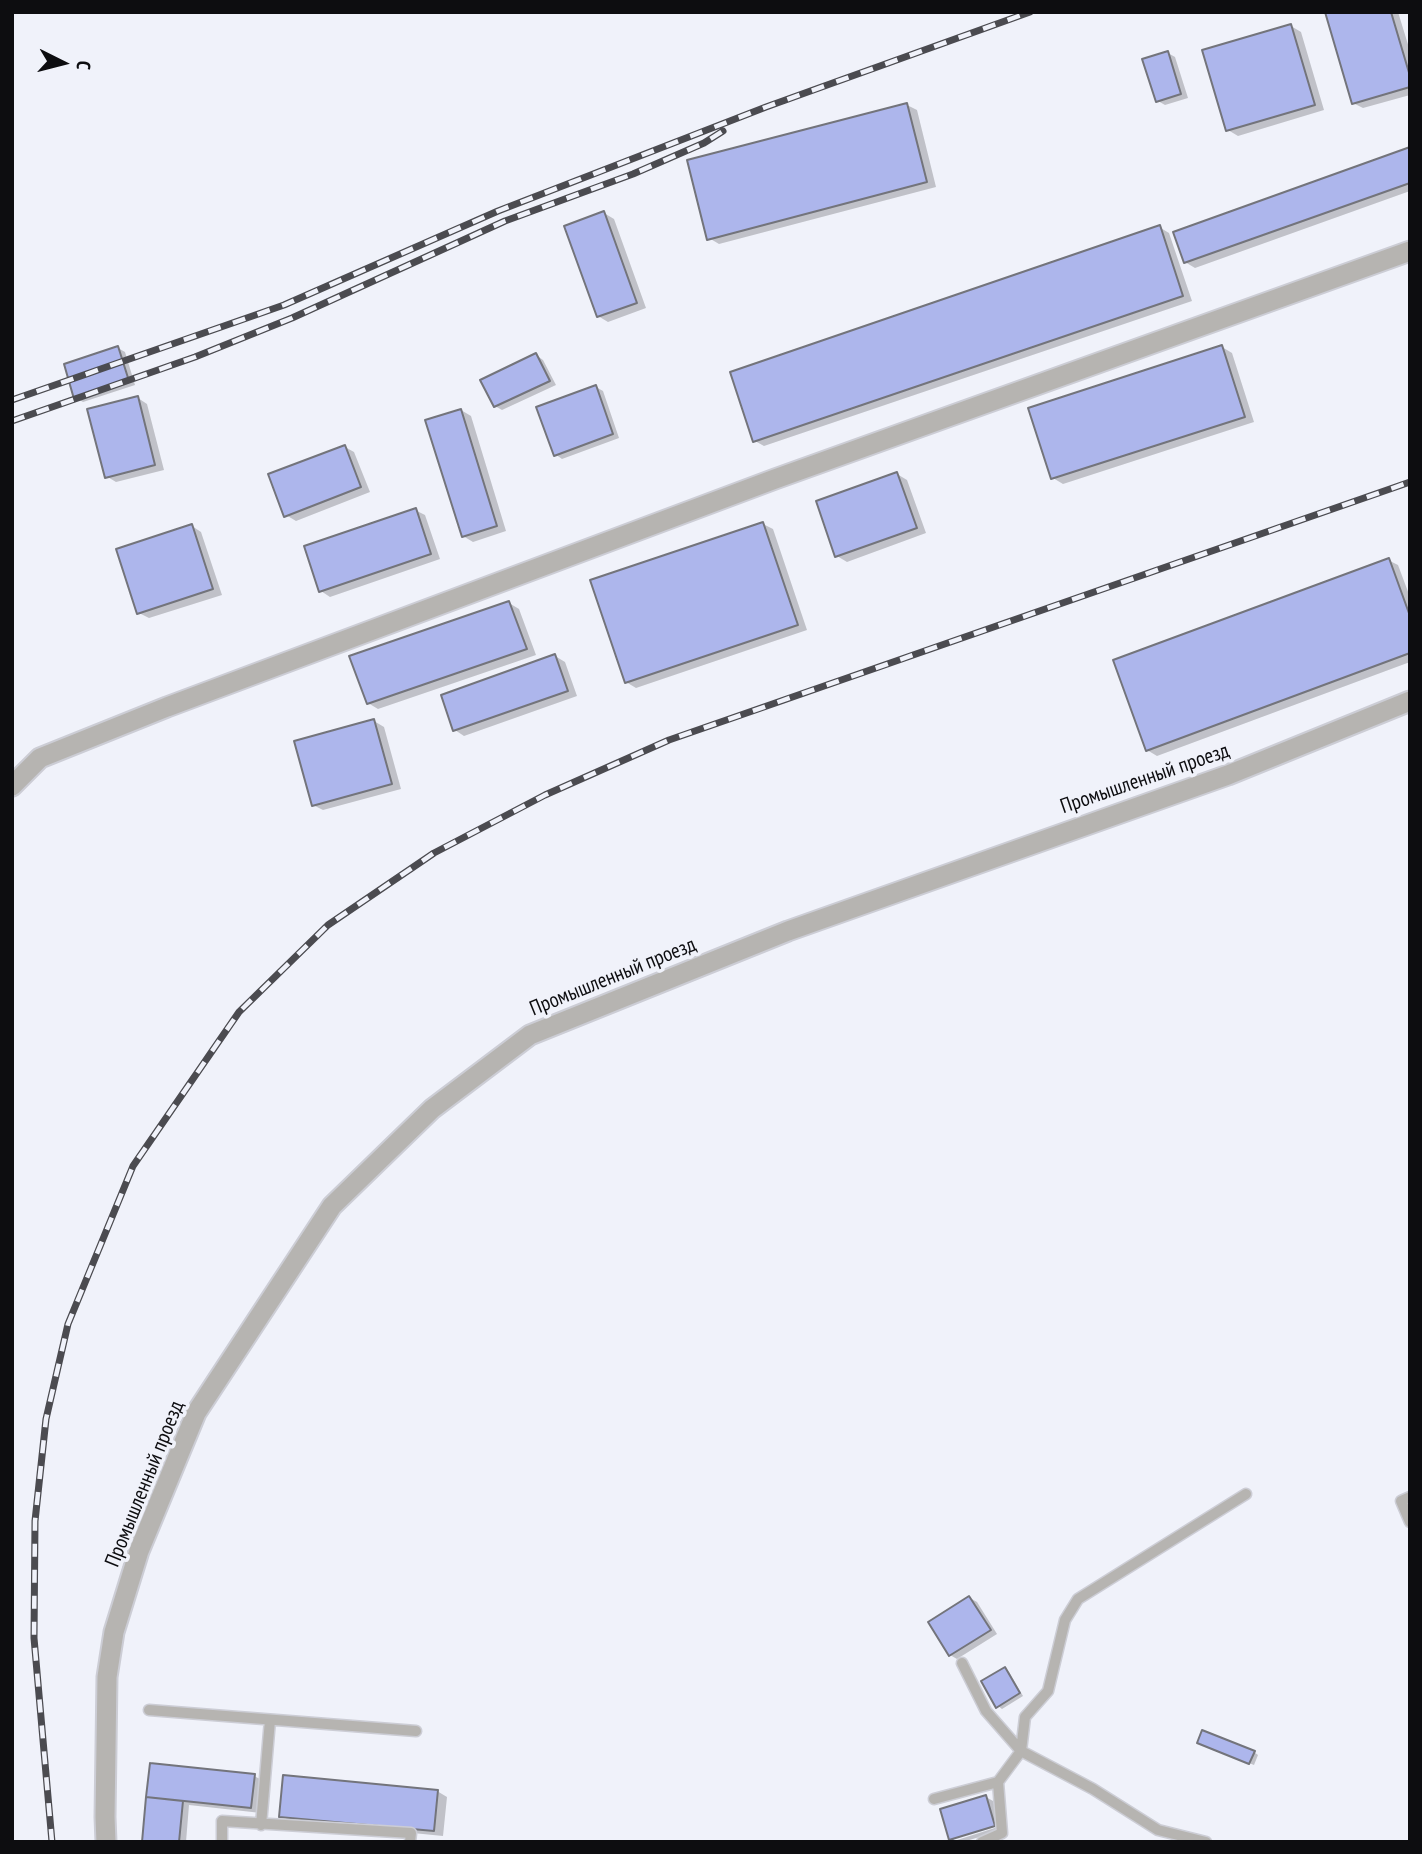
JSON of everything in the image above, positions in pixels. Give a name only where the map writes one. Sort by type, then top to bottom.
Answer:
[{"type":"street","points":[[12,786],[40,758],[167,707],[775,479],[1410,251]]},
{"type":"street","name":"Промышленный проезд","points":[[107,1842],[107,1677],[114,1632],[139,1551],[196,1413],[332,1206],[432,1109],[530,1034],[788,931],[1228,775],[1410,701]]},
{"type":"lane","points":[[934,1799],[998,1782],[1021,1751],[1025,1717],[1048,1691],[1065,1620],[1078,1599],[1246,1494]]},
{"type":"lane","points":[[1410,1497],[1401,1501],[1410,1522]]},
{"type":"lane","points":[[962,1663],[986,1712],[1021,1751],[1093,1789],[1158,1830],[1206,1842]]},
{"type":"lane","points":[[149,1710],[416,1731]]},
{"type":"lane","points":[[261,1825],[270,1720]]},
{"type":"lane","points":[[982,1842],[1002,1833],[998,1782]]},
{"type":"lane","points":[[222,1842],[222,1822],[411,1833],[410,1842]]},
{"type":"building","points":[[1325,12],[1391,12],[1410,76],[1410,87],[1352,104]]},
{"type":"building","points":[[1291,24],[1315,105],[1226,131],[1202,50]]},
{"type":"building","points":[[1168,51],[1181,94],[1156,102],[1142,59]]},
{"type":"building","points":[[907,103],[927,182],[707,240],[687,160]]},
{"type":"building","points":[[1410,147],[1410,183],[1184,263],[1173,232]]},
{"type":"building","points":[[604,211],[637,303],[597,317],[564,226]]},
{"type":"building","points":[[1160,225],[1183,296],[753,442],[730,372]]},
{"type":"building","points":[[1222,345],[1245,417],[1051,479],[1028,408]]},
{"type":"building","points":[[118,346],[129,381],[74,399],[64,364]]},
{"type":"building","points":[[536,353],[550,381],[494,407],[480,380]]},
{"type":"building","points":[[596,385],[613,434],[554,456],[536,407]]},
{"type":"building","points":[[138,396],[155,465],[105,478],[87,409]]},
{"type":"building","points":[[461,409],[497,526],[462,537],[425,420]]},
{"type":"building","points":[[345,445],[361,487],[284,517],[268,474]]},
{"type":"building","points":[[897,472],[917,528],[835,557],[816,501]]},
{"type":"building","points":[[416,508],[431,554],[319,592],[304,546]]},
{"type":"building","points":[[763,522],[798,625],[625,683],[590,580]]},
{"type":"building","points":[[192,524],[213,589],[137,614],[116,549]]},
{"type":"building","points":[[1389,558],[1410,616],[1410,653],[1146,751],[1113,660]]},
{"type":"building","points":[[509,601],[527,649],[367,704],[349,656]]},
{"type":"building","points":[[555,654],[568,691],[453,731],[441,695]]},
{"type":"building","points":[[374,719],[392,784],[312,806],[294,741]]},
{"type":"building","points":[[969,1596],[991,1630],[949,1656],[928,1622]]},
{"type":"building","points":[[1005,1667],[1020,1693],[996,1708],[981,1681]]},
{"type":"building","points":[[1202,1730],[1255,1751],[1249,1764],[1197,1743]]},
{"type":"building","points":[[150,1763],[255,1774],[251,1808],[146,1797]]},
{"type":"building","points":[[283,1775],[438,1790],[434,1831],[279,1817]]},
{"type":"building","points":[[986,1795],[995,1826],[949,1840],[940,1809]]},
{"type":"building","points":[[146,1797],[183,1801],[179,1842],[142,1842]]},
{"type":"railway","points":[[12,400],[284,305],[498,211],[766,107],[1030,12]]},
{"type":"railway","points":[[12,421],[195,357],[292,318],[505,221],[633,174],[704,143],[723,131]]},
{"type":"railway","points":[[52,1842],[34,1638],[35,1521],[46,1419],[68,1324],[133,1166],[239,1012],[328,925],[434,853],[545,795],[669,740],[1410,482]]}]
